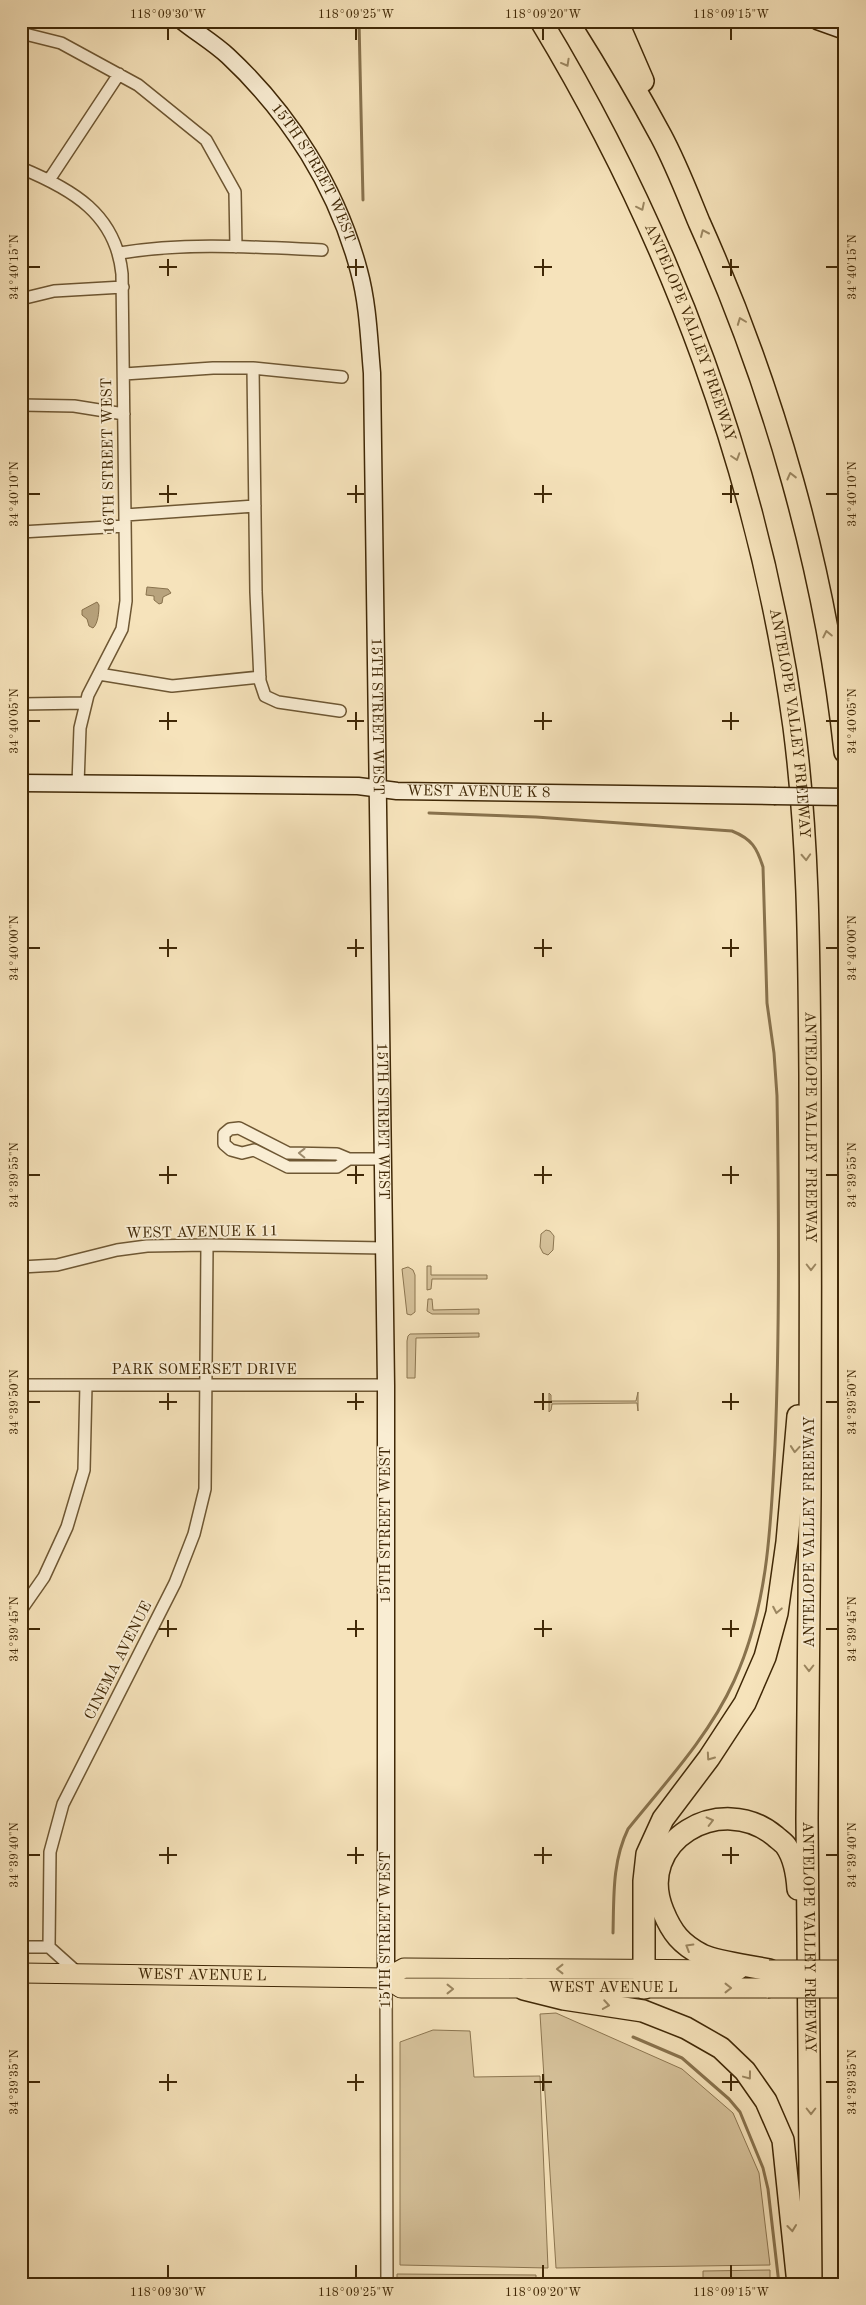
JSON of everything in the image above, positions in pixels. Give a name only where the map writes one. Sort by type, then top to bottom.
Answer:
[{"type":"highway","name":"ANTELOPE VALLEY FREEWAY","points":[[541,21],[604,132],[644,212],[678,290],[711,381],[740,469],[762,554],[782,652],[794,729],[804,822],[808,914],[811,1322],[808,1816],[812,2075],[811,2284]]},
{"type":"highway","points":[[594,21],[626,73],[662,138],[724,277],[756,364],[787,459],[809,548],[829,645],[845,752]]},
{"type":"highway","points":[[618,21],[657,112],[662,138]]},
{"type":"highway","points":[[644,1979],[644,1881],[647,1854],[663,1819],[709,1758],[745,1703],[765,1657],[777,1613],[787,1542],[802,1365],[811,1322]]},
{"type":"highway","points":[[768,1979],[704,1956],[679,1941],[668,1924],[659,1902],[657,1884],[659,1865],[666,1851],[679,1835],[708,1820],[725,1818],[749,1820],[768,1830],[786,1846],[796,1868],[800,1905],[804,2032],[812,2075]]},
{"type":"highway","points":[[524,1989],[652,2015],[686,2028],[721,2048],[745,2071],[766,2101],[783,2140],[798,2284]]},
{"type":"main road","name":"WEST AVENUE L","points":[[21,1973],[386,1978],[404,1968],[644,1979],[768,1979],[845,1970]]},
{"type":"main road","name":"WEST AVENUE L","points":[[386,1978],[401,1988],[524,1989],[644,1979]]},
{"type":"main road","name":"WEST AVENUE L","points":[[768,1979],[845,1988]]},
{"type":"street","name":"15TH STREET WEST","points":[[182,21],[227,55],[275,105],[318,168],[341,212],[360,272],[368,320],[372,373],[385,1248],[387,2284]]},
{"type":"street","points":[[817,21],[845,31]]},
{"type":"street","points":[[21,33],[61,43],[119,74],[138,85],[206,140],[235,192],[236,247]]},
{"type":"street","points":[[49,180],[119,74]]},
{"type":"street","name":"16TH STREET WEST","points":[[21,168],[49,180],[76,195],[105,223],[120,254],[123,287],[126,601],[122,629],[88,695],[80,728],[78,784]]},
{"type":"street","points":[[120,254],[152,248],[236,247],[322,250]]},
{"type":"street","points":[[21,299],[54,291],[123,287]]},
{"type":"street","points":[[124,374],[212,368],[253,368],[342,377]]},
{"type":"street","points":[[253,368],[256,592],[260,677],[265,696],[278,702],[340,711]]},
{"type":"street","points":[[21,405],[74,406],[124,414]]},
{"type":"street","points":[[21,532],[255,506]]},
{"type":"street","points":[[99,674],[172,686],[260,677]]},
{"type":"street","points":[[21,704],[86,703]]},
{"type":"street","name":"WEST AVENUE K 8","points":[[21,783],[358,786],[397,791],[845,797]]},
{"type":"street","points":[[349,1159],[337,1167],[288,1167],[254,1150],[242,1153],[231,1150],[224,1139],[230,1129],[240,1128],[288,1153],[337,1154],[349,1159],[383,1159]]},
{"type":"street","points":[[254,1150],[258,1136]]},
{"type":"street","name":"WEST AVENUE K 11","points":[[21,1267],[57,1266],[117,1250],[147,1246],[207,1245],[385,1248]]},
{"type":"street","name":"CINEMA AVENUE","points":[[49,1947],[50,1852],[63,1804],[175,1583],[194,1534],[204,1489],[207,1385],[207,1245]]},
{"type":"street","name":"PARK SOMERSET DRIVE","points":[[21,1385],[386,1385]]},
{"type":"street","points":[[21,1610],[44,1577],[67,1527],[84,1470],[86,1385]]},
{"type":"street","points":[[21,1948],[49,1947],[78,1973]]},
{"type":"shaded area","points":[[147,587],[168,589],[171,593],[163,597],[162,603],[159,604],[154,600],[154,596],[146,595]]},
{"type":"shaded area","points":[[97,602],[99,605],[98,614],[93,628],[89,626],[87,619],[82,615],[82,610]]},
{"type":"shaded area","points":[[546,1230],[550,1231],[554,1236],[553,1250],[548,1255],[543,1253],[540,1247],[541,1234]]},
{"type":"shaded area","points":[[427,1266],[431,1266],[431,1275],[487,1275],[487,1279],[432,1279],[431,1289],[427,1290]]},
{"type":"shaded area","points":[[408,1267],[413,1270],[415,1275],[415,1312],[411,1315],[407,1314],[402,1269]]},
{"type":"shaded area","points":[[428,1299],[432,1299],[433,1310],[479,1309],[479,1314],[432,1314],[427,1311]]},
{"type":"shaded area","points":[[479,1333],[479,1337],[416,1338],[415,1378],[407,1378],[407,1341],[410,1334]]},
{"type":"shaded area","points":[[638,1392],[638,1411],[637,1403],[552,1404],[549,1412],[549,1393],[551,1401],[636,1401]]},
{"type":"shaded area","points":[[556,2013],[682,2069],[733,2113],[759,2173],[770,2265],[556,2268],[540,2014]]},
{"type":"shaded area","points":[[433,2030],[470,2031],[474,2077],[540,2076],[548,2268],[400,2265],[400,2042]]},
{"type":"shaded area","points":[[770,2270],[770,2284],[703,2284],[703,2271]]},
{"type":"shaded area","points":[[397,2274],[536,2275],[536,2284],[397,2284]]},
{"type":"waterway","points":[[359,21],[363,200]]},
{"type":"waterway","points":[[429,813],[536,817],[732,831],[744,837],[753,845],[763,867],[767,1003],[774,1053],[777,1096],[779,1227],[775,1445],[766,1565],[754,1624],[745,1653],[724,1701],[686,1758],[628,1829],[623,1841],[616,1867],[613,1933]]},
{"type":"waterway","points":[[633,2037],[682,2058],[729,2099],[740,2112],[763,2168],[768,2189],[779,2284]]}]
